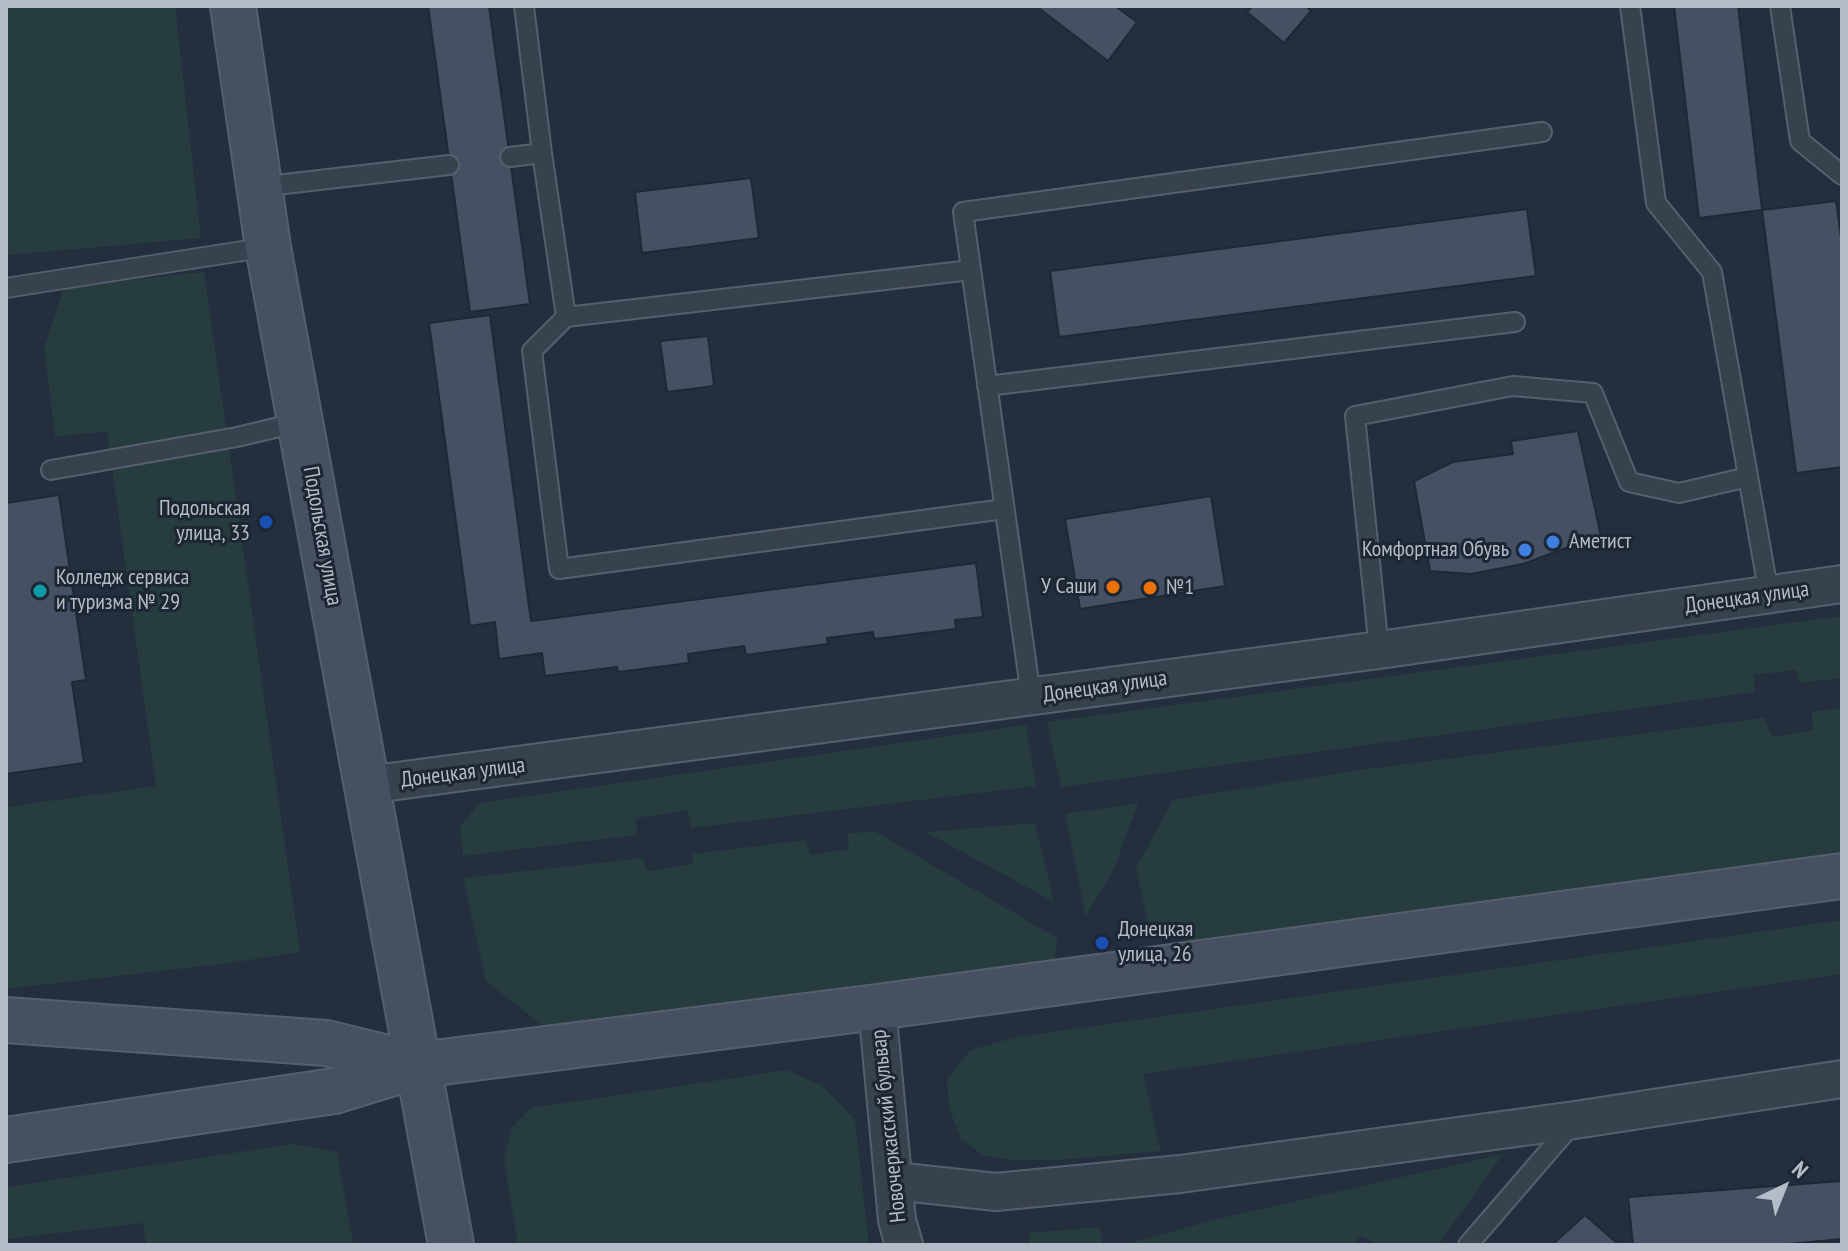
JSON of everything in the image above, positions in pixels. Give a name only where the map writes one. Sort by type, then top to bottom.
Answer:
[{"type":"main road","name":"Подольская улица","points":[[233,6],[268,247],[419,1065]]},
{"type":"main road","points":[[6,1140],[334,1091],[419,1065],[877,1007],[1842,876]]},
{"type":"main road","points":[[6,1020],[326,1043],[419,1065]]},
{"type":"main road","points":[[419,1065],[448,1244]]},
{"type":"street","name":"Донецкая улица","points":[[367,785],[1379,650],[1842,584]]},
{"type":"street","name":"Новочеркасский бульвар","points":[[877,1007],[897,1220],[904,1245]]},
{"type":"street","points":[[895,1181],[996,1192],[1180,1174],[1575,1120],[1842,1079]]},
{"type":"lane","points":[[524,6],[566,317]]},
{"type":"lane","points":[[1630,6],[1656,203],[1712,272],[1769,595]]},
{"type":"lane","points":[[1780,6],[1800,141],[1842,175]]},
{"type":"lane","points":[[1031,696],[963,212],[1542,132]]},
{"type":"lane","points":[[510,157],[542,153]]},
{"type":"lane","points":[[259,187],[449,165]]},
{"type":"lane","points":[[6,288],[268,247]]},
{"type":"lane","points":[[971,270],[566,317],[532,351],[559,569],[1004,509]]},
{"type":"lane","points":[[987,386],[1515,322]]},
{"type":"lane","points":[[1379,650],[1355,416],[1513,386],[1593,393],[1629,482],[1679,493],[1748,477]]},
{"type":"lane","points":[[51,470],[237,437],[301,421]]},
{"type":"lane","points":[[1468,1245],[1575,1120]]},
{"type":"green space","points":[[6,6],[175,6],[201,238],[8,255]]},
{"type":"green space","points":[[204,272],[300,952],[6,989],[6,807],[156,786],[107,432],[55,436],[44,348],[64,287]]},
{"type":"green space","points":[[1842,616],[1842,678],[1800,683],[1796,670],[1754,675],[1754,692],[1061,787],[1047,722]]},
{"type":"green space","points":[[1842,708],[1842,853],[1189,946],[1184,925],[1149,930],[1136,868],[1173,800],[1352,771],[1764,718],[1772,737],[1813,730],[1812,712]]},
{"type":"green space","points":[[1026,725],[1036,786],[691,828],[688,810],[636,818],[637,835],[463,856],[460,827],[479,803]]},
{"type":"green space","points":[[1138,803],[1113,871],[1086,916],[1065,814]]},
{"type":"green space","points":[[1035,823],[1054,902],[926,832]]},
{"type":"green space","points":[[876,832],[1057,938],[1055,961],[543,1026],[486,981],[463,878],[643,858],[647,871],[693,864],[692,854],[806,840],[811,855],[849,849],[847,833]]},
{"type":"green space","points":[[1842,920],[1842,974],[1143,1074],[1161,1151],[1059,1160],[1010,1160],[983,1155],[961,1139],[949,1108],[947,1079],[971,1050],[1016,1037]]},
{"type":"green space","points":[[787,1070],[821,1085],[855,1120],[869,1245],[518,1245],[504,1159],[512,1127],[531,1108]]},
{"type":"green space","points":[[293,1144],[337,1152],[353,1243],[146,1245],[143,1223],[6,1239],[6,1187]]},
{"type":"green space","points":[[1503,1154],[1438,1245],[1382,1245],[1360,1236],[1352,1245],[1124,1245],[1213,1220]]},
{"type":"green space","points":[[1099,1227],[1103,1245],[1030,1245],[1029,1233]]},
{"type":"building","points":[[428,6],[489,6],[530,304],[470,312]]},
{"type":"building","points":[[1036,6],[1115,6],[1137,22],[1108,61]]},
{"type":"building","points":[[1252,6],[1306,6],[1311,11],[1284,43],[1247,12]]},
{"type":"building","points":[[1674,6],[1738,6],[1762,210],[1699,218]]},
{"type":"building","points":[[751,178],[759,238],[642,253],[635,192]]},
{"type":"building","points":[[1836,201],[1842,244],[1842,467],[1796,473],[1762,210]]},
{"type":"building","points":[[1527,209],[1536,276],[1059,337],[1050,271]]},
{"type":"building","points":[[490,315],[531,621],[976,563],[983,617],[955,620],[956,629],[874,639],[873,632],[827,638],[828,644],[746,655],[744,646],[688,654],[689,663],[618,672],[617,667],[545,676],[542,653],[499,659],[495,622],[470,626],[429,323]]},
{"type":"building","points":[[708,336],[714,386],[667,392],[660,341]]},
{"type":"building","points":[[1578,431],[1602,541],[1566,548],[1523,564],[1471,574],[1430,571],[1414,481],[1453,462],[1513,454],[1511,441]]},
{"type":"building","name":"Колледж сервиса и туризма № 29","points":[[59,495],[86,680],[72,682],[84,763],[6,774],[6,503]]},
{"type":"building","points":[[1211,496],[1225,586],[1080,609],[1065,519]]},
{"type":"building","points":[[1842,1181],[1842,1239],[1777,1245],[1633,1245],[1628,1197]]},
{"type":"building","points":[[1585,1215],[1619,1245],[1552,1245]]},
{"type":"place","name":"Подольская улица, 33","points":[[266,522]]},
{"type":"place","name":"Аметист","points":[[1553,542]]},
{"type":"place","name":"Комфортная Обувь","points":[[1525,550]]},
{"type":"place","name":"У Саши","points":[[1113,587]]},
{"type":"place","name":"№1","points":[[1150,588]]},
{"type":"place","name":"Колледж сервиса и туризма № 29","points":[[40,591]]},
{"type":"place","name":"Донецкая улица, 26","points":[[1102,943]]}]
